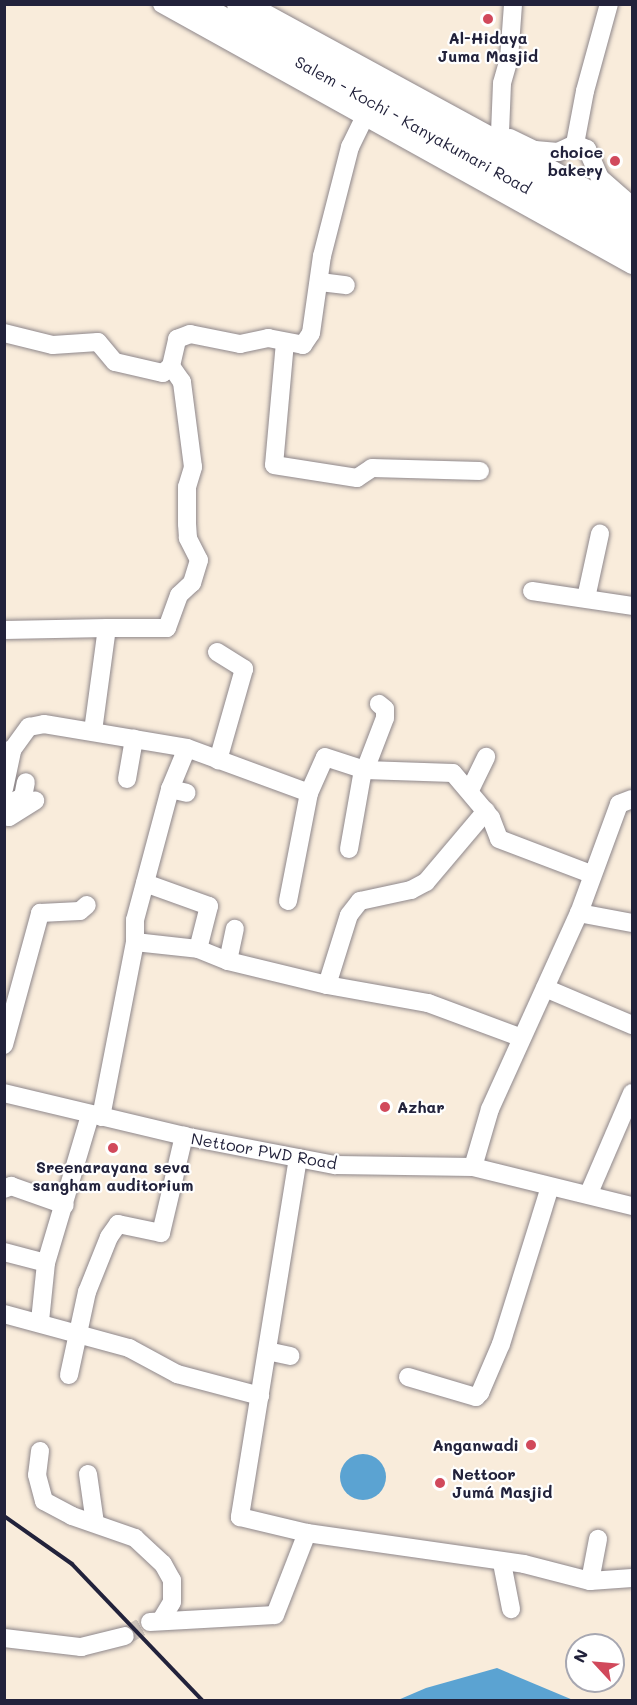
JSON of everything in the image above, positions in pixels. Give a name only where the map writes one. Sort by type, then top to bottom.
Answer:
[{"type":"highway","name":"Salem - Kochi - Kanyakumari Road","points":[[193,4],[504,184],[633,245]]},
{"type":"highway","name":"Salem - Kochi - Kanyakumari Road","points":[[240,4],[633,218]]},
{"type":"street","points":[[162,4],[365,116],[504,184],[633,265]]},
{"type":"street","points":[[266,4],[535,150],[558,152],[575,144],[587,149],[600,178],[633,206]]},
{"type":"street","points":[[500,133],[502,83],[508,70],[513,4]]},
{"type":"street","points":[[575,144],[585,91],[609,4]]},
{"type":"street","points":[[4,333],[53,345],[98,342],[115,362],[163,373],[171,366],[177,339],[190,334],[240,344],[268,338],[303,345],[311,333],[322,256],[350,147],[365,116]]},
{"type":"street","points":[[320,282],[346,285]]},
{"type":"street","points":[[285,342],[274,465],[357,478],[372,468],[480,471]]},
{"type":"street","points":[[4,630],[167,628],[179,595],[192,584],[199,560],[187,531],[187,487],[193,467],[182,382],[171,366]]},
{"type":"street","points":[[586,598],[600,534]]},
{"type":"street","points":[[532,591],[633,606]]},
{"type":"street","points":[[93,731],[107,628]]},
{"type":"street","points":[[217,652],[244,669],[218,760]]},
{"type":"street","points":[[349,849],[364,770],[385,718],[385,709],[379,704]]},
{"type":"street","points":[[4,789],[8,751],[25,730],[36,724],[93,731],[187,748],[218,760],[274,775],[309,793]]},
{"type":"street","points":[[127,779],[134,739]]},
{"type":"street","points":[[39,1321],[46,1263],[95,1116],[135,942],[135,920],[145,883],[178,791],[187,748]]},
{"type":"street","points":[[288,901],[309,793],[325,757],[364,770],[444,771],[458,776],[486,811],[499,839],[591,874]]},
{"type":"street","points":[[470,790],[486,757]]},
{"type":"street","points":[[4,806],[23,797],[26,782]]},
{"type":"street","points":[[473,1167],[489,1109],[579,912],[591,874],[619,804],[633,799]]},
{"type":"street","points":[[4,815],[9,817],[35,801]]},
{"type":"street","points":[[327,985],[349,915],[360,901],[411,890],[426,882],[486,811]]},
{"type":"street","points":[[145,883],[209,906],[198,950]]},
{"type":"street","points":[[4,1045],[40,913],[80,911],[87,905]]},
{"type":"street","points":[[579,912],[633,923]]},
{"type":"street","points":[[228,961],[235,928]]},
{"type":"street","points":[[135,942],[198,950],[228,961],[327,985],[428,1003],[522,1038]]},
{"type":"street","points":[[545,988],[633,1025]]},
{"type":"street","name":"Nettoor PWD Road","points":[[4,1093],[184,1136],[336,1165],[473,1167],[550,1187],[590,1193],[633,1206]]},
{"type":"street","points":[[590,1193],[633,1093]]},
{"type":"street","points":[[69,1375],[79,1332],[118,1224],[161,1233],[184,1136]]},
{"type":"street","points":[[298,1158],[281,1302],[267,1351],[260,1396],[244,1430],[240,1517],[306,1533],[502,1563],[524,1564],[590,1581],[633,1578]]},
{"type":"street","points":[[4,1189],[11,1186],[64,1205]]},
{"type":"street","points":[[408,1377],[476,1397],[480,1393],[501,1344],[550,1187]]},
{"type":"street","points":[[4,1252],[46,1263]]},
{"type":"street","points":[[4,1314],[39,1321],[129,1348],[177,1374],[260,1396]]},
{"type":"street","points":[[267,1351],[290,1356]]},
{"type":"street","points":[[40,1451],[37,1475],[44,1501],[135,1538],[163,1564],[172,1580],[172,1602],[156,1621],[275,1615],[306,1533]]},
{"type":"street","points":[[88,1474],[95,1523]]},
{"type":"street","points":[[590,1581],[598,1539]]},
{"type":"street","points":[[502,1563],[510,1609]]},
{"type":"street","points":[[4,1638],[81,1647],[125,1636]]},
{"type":"water","points":[[363,1454],[372,1455],[379,1461],[385,1468],[385,1486],[379,1493],[372,1499],[363,1500],[354,1499],[347,1493],[341,1486],[340,1477],[341,1468],[347,1461],[354,1455]]},
{"type":"water","points":[[497,1668],[573,1700],[398,1700],[426,1688]]},
{"type":"tunnel","points":[[125,1636],[150,1622]]},
{"type":"railway","points":[[4,1516],[72,1564],[202,1700]]},
{"type":"place","name":"Al-Hidaya Juma Masjid","points":[[488,19]]},
{"type":"place","name":"choice bakery","points":[[615,161]]},
{"type":"place","name":"Azhar","points":[[385,1107]]},
{"type":"place","name":"Sreenarayana seva sangham auditorium","points":[[113,1148]]},
{"type":"place","name":"Anganwadi","points":[[531,1445]]},
{"type":"place","name":"Nettoor Jumá Masjid","points":[[440,1483]]}]
